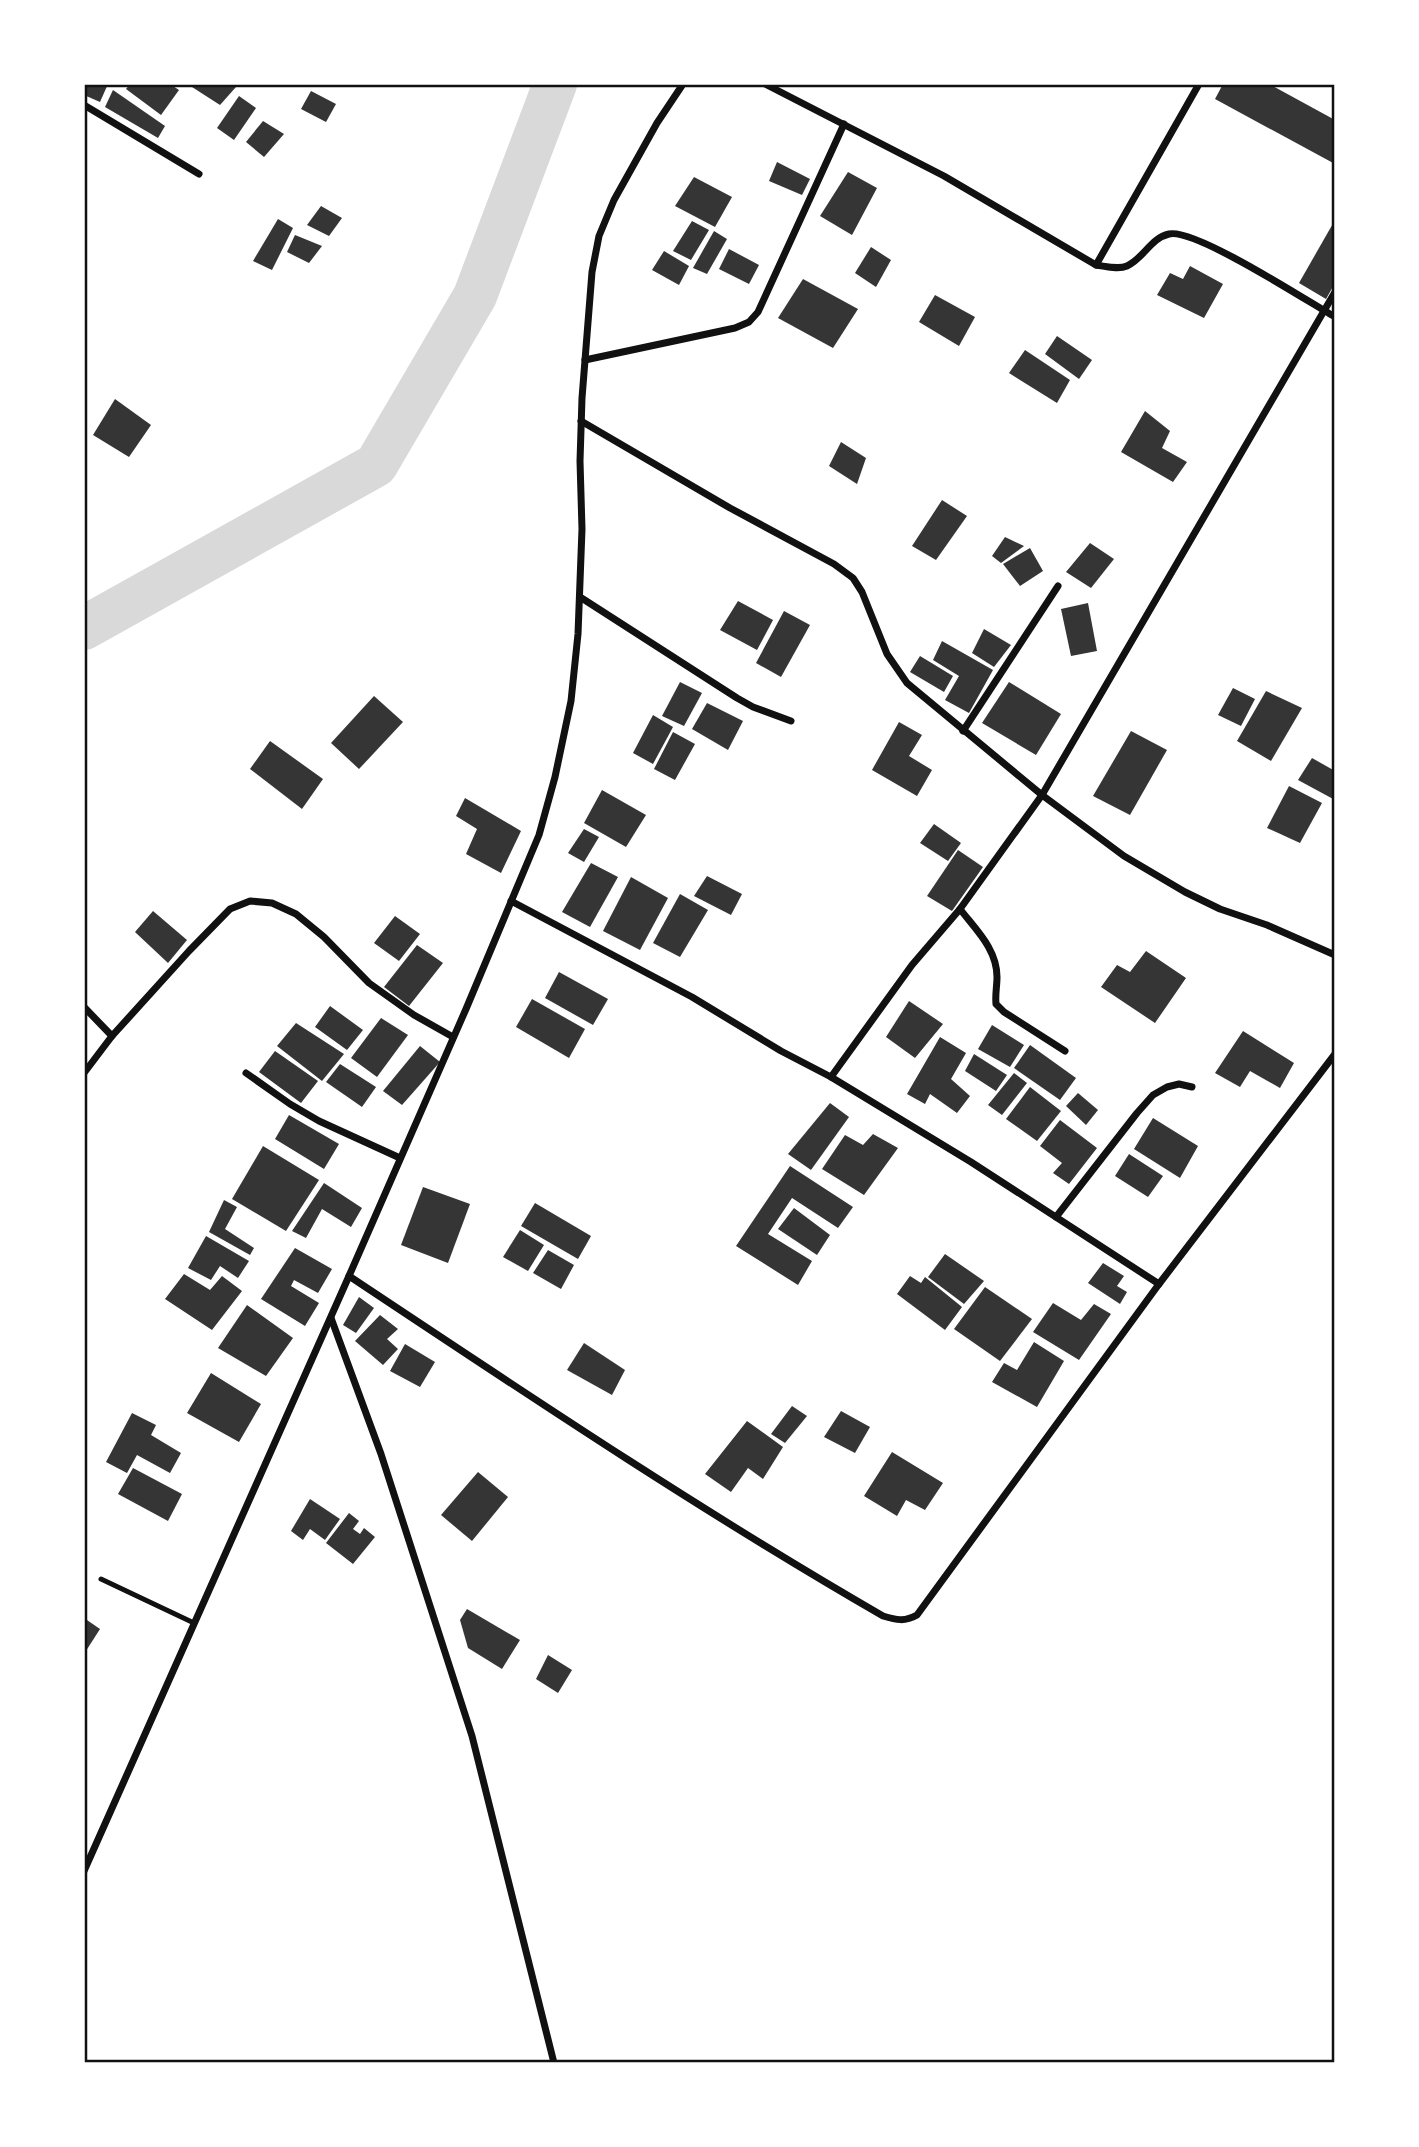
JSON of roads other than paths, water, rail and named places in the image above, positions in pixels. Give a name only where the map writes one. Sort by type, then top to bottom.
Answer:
[{"type":"street","points":[[84,1871],[331,1318],[539,835],[571,701],[578,634],[582,529],[581,421],[592,271],[599,236],[614,200],[682,84]]},
{"type":"street","points":[[765,84],[944,176],[1096,265],[1127,267],[1161,236],[1174,232],[1190,236],[1217,249],[1335,317]]},
{"type":"street","points":[[1096,265],[1199,84]]},
{"type":"street","points":[[84,105],[199,174]]},
{"type":"street","points":[[585,360],[735,328],[749,322],[758,312],[844,124]]},
{"type":"street","points":[[831,1077],[912,965],[960,909],[1042,795],[1335,292]]},
{"type":"street","points":[[581,421],[741,514],[834,564],[853,578],[863,592],[887,654],[906,683],[1042,795],[1124,856],[1220,909],[1267,925],[1335,954]]},
{"type":"street","points":[[963,732],[1058,586]]},
{"type":"street","points":[[580,597],[737,698],[791,720]]},
{"type":"street","points":[[84,1073],[112,1036],[189,951],[230,909],[250,901],[272,903],[296,914],[324,937],[369,983],[414,1015],[453,1037]]},
{"type":"street","points":[[511,901],[692,997],[781,1051],[831,1077],[971,1162],[1159,1284]]},
{"type":"street","points":[[960,909],[991,950],[997,977],[996,1004],[1004,1012],[1065,1051]]},
{"type":"street","points":[[84,1007],[112,1036]]},
{"type":"street","points":[[349,1276],[533,1398],[807,1572],[883,1616],[909,1620],[916,1615],[1159,1284],[1335,1054]]},
{"type":"street","points":[[246,1073],[319,1121],[400,1158]]},
{"type":"street","points":[[1056,1217],[1153,1096],[1167,1087],[1179,1084],[1192,1087]]},
{"type":"street","points":[[331,1318],[382,1454],[472,1736],[554,2063]]},
{"type":"lane","points":[[101,1579],[194,1623]]},
{"type":"waterway","points":[[84,628],[376,465],[475,296],[555,84]]}]
